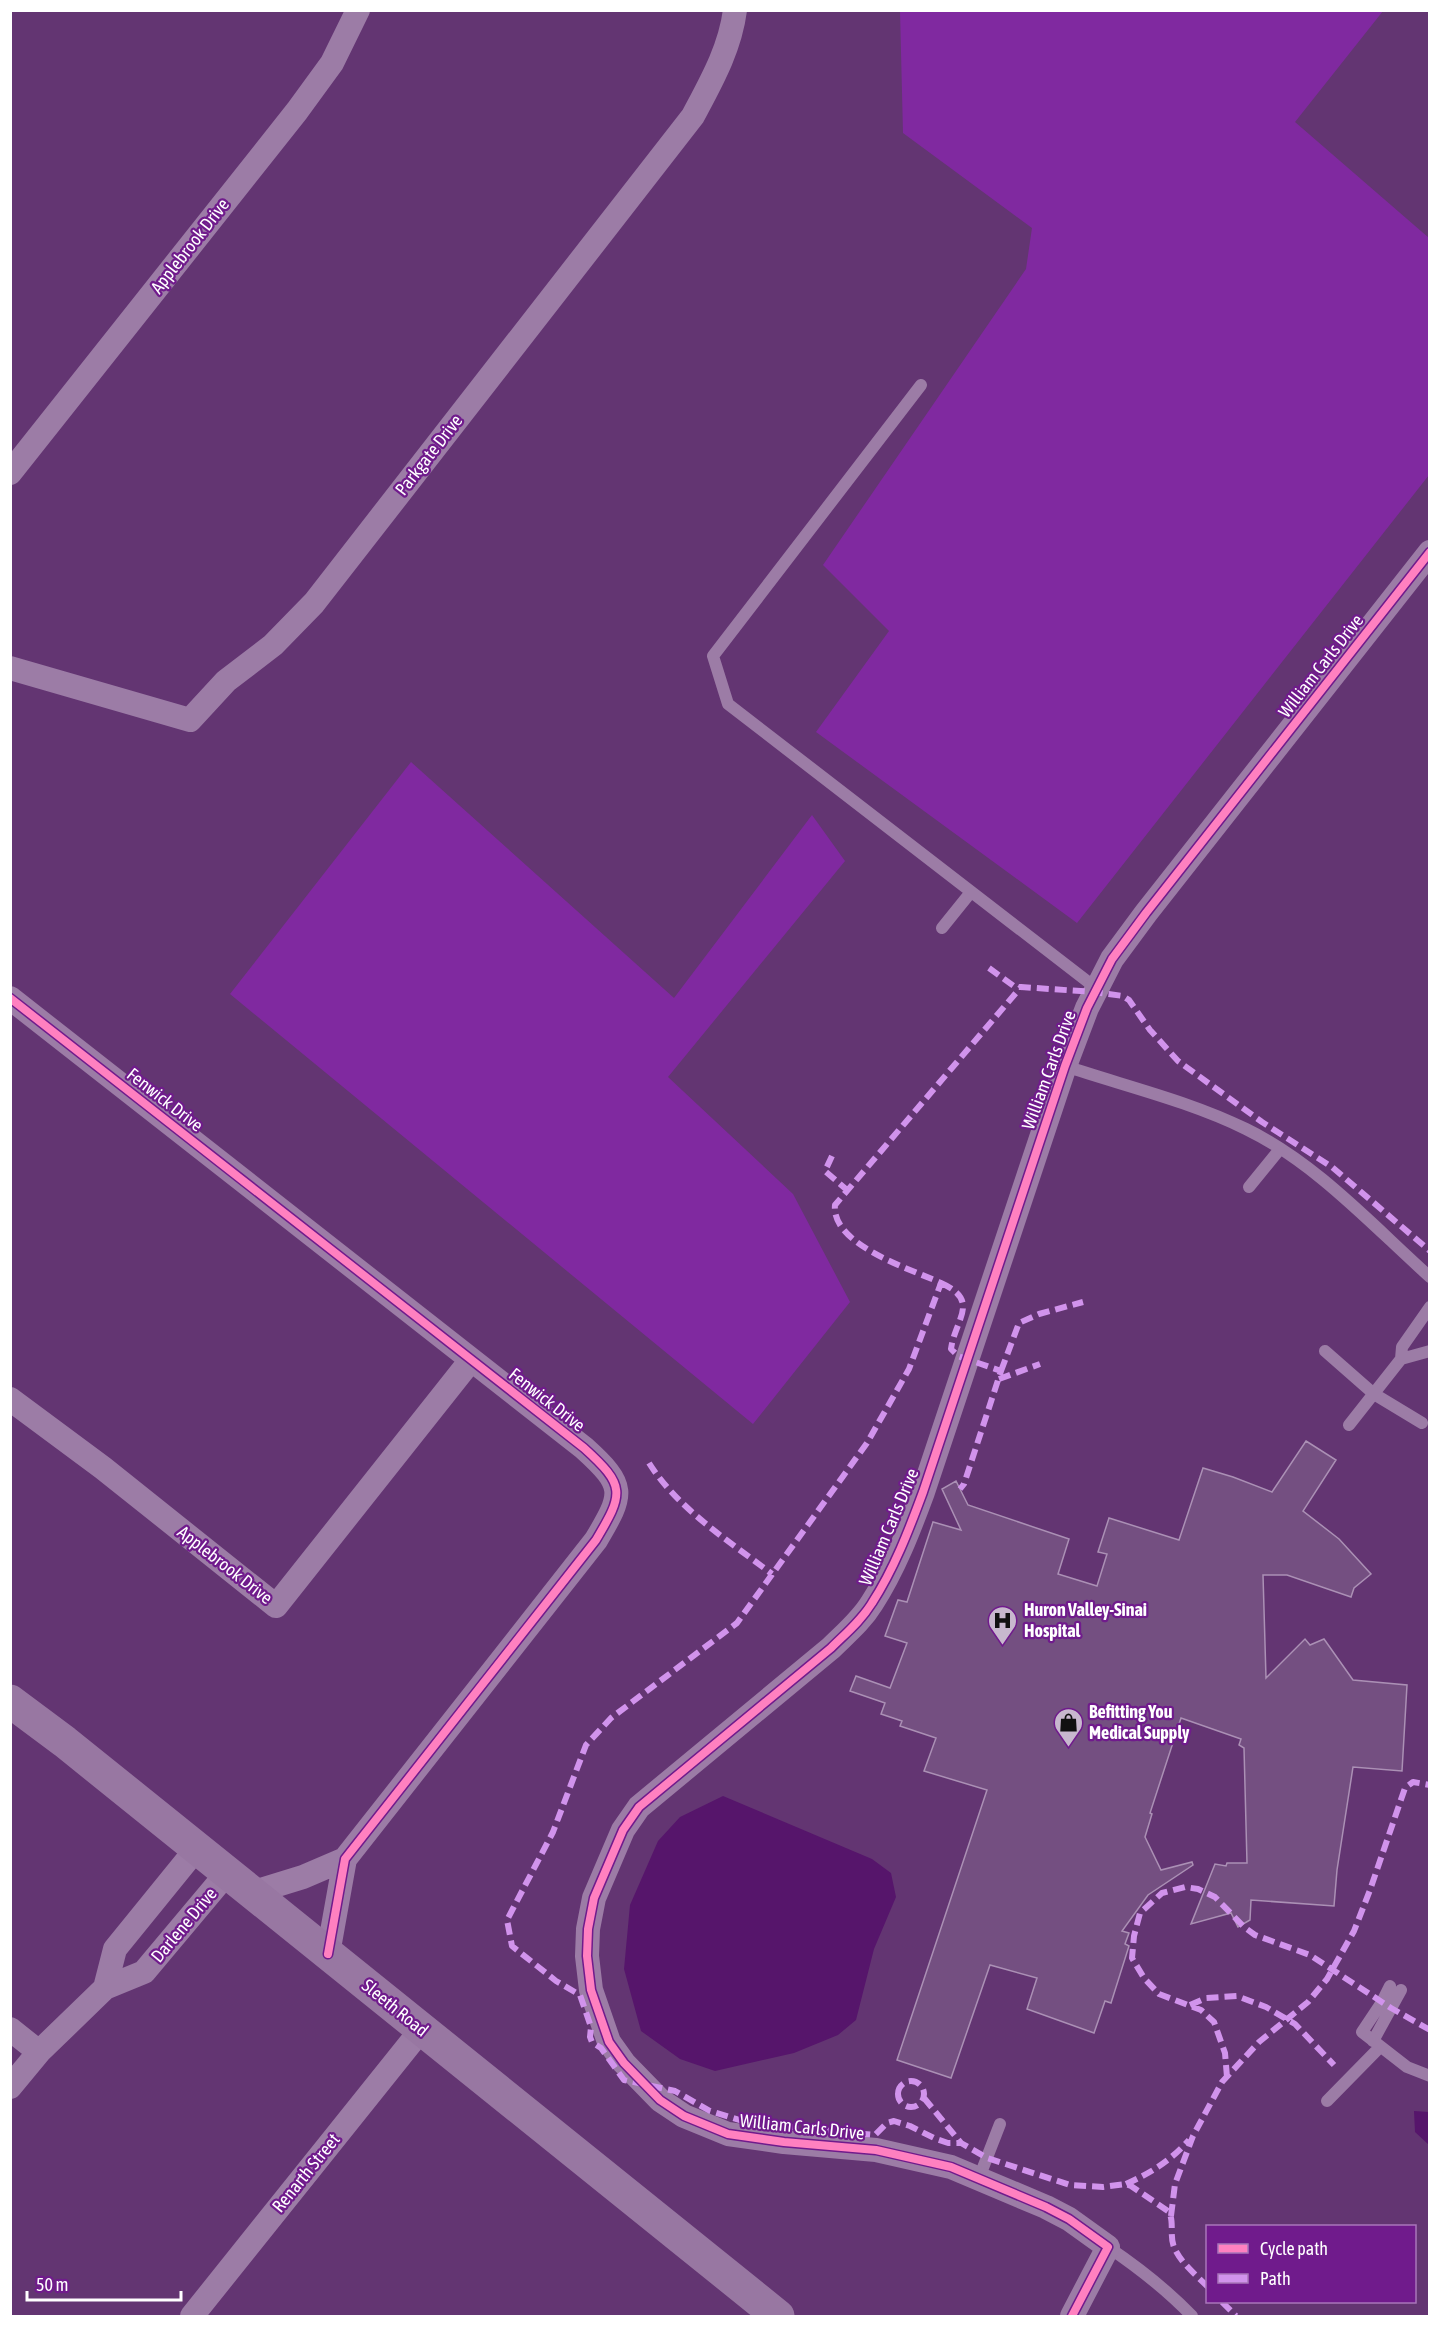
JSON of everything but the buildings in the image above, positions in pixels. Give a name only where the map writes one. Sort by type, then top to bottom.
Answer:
[{"type":"street","name":"Applebrook Drive","points":[[10,473],[297,111],[332,63],[358,10]]},
{"type":"street","name":"Parkgate Drive","points":[[10,668],[190,720],[226,681],[273,645],[314,603],[693,116],[720,65],[733,27],[735,10]]},
{"type":"street","name":"William Carls Drive","points":[[1108,2247],[1069,2219],[979,2178],[951,2168],[876,2150],[784,2142],[728,2134],[684,2115],[660,2100],[624,2063],[609,2042],[591,1990],[587,1956],[588,1929],[594,1898],[623,1830],[639,1807],[831,1648],[853,1627],[871,1605],[910,1526],[923,1492],[1065,1066],[1096,988],[1112,959],[1146,914],[1430,552]]},
{"type":"street","name":"Fenwick Drive","points":[[10,998],[584,1448],[607,1469],[614,1482],[618,1498],[612,1513],[596,1539],[345,1859],[328,1954]]},
{"type":"street","name":"Applebrook Drive","points":[[10,1399],[103,1467],[276,1606],[471,1360]]},
{"type":"street","name":"Sleeth Road","points":[[10,1701],[778,2316]]},
{"type":"street","points":[[105,1988],[116,1949],[196,1848]]},
{"type":"street","name":"Fenwick Drive","points":[[239,1883],[303,1877],[345,1859]]},
{"type":"street","name":"Darlene Drive","points":[[10,2086],[39,2052],[105,1988],[144,1972],[239,1883]]},
{"type":"street","points":[[10,2029],[39,2052]]},
{"type":"street","name":"Renarth Street","points":[[192,2316],[421,2030]]},
{"type":"street","points":[[1072,2316],[1108,2247]]},
{"type":"lane","points":[[921,385],[713,656],[728,705],[1096,988]]},
{"type":"lane","points":[[942,928],[971,892]]},
{"type":"lane","points":[[1065,1066],[1204,1111],[1246,1129],[1308,1168],[1430,1277]]},
{"type":"lane","points":[[1249,1187],[1280,1149]]},
{"type":"lane","points":[[1349,1425],[1401,1359],[1402,1347],[1430,1307]]},
{"type":"lane","points":[[1325,1351],[1374,1394],[1422,1423]]},
{"type":"lane","points":[[1401,1359],[1430,1351]]},
{"type":"lane","points":[[1327,2101],[1377,2044],[1396,1988],[1382,2002],[1362,2032],[1377,2044],[1407,2067],[1430,2076]]},
{"type":"lane","points":[[979,2178],[1000,2124]]},
{"type":"lane","points":[[1108,2247],[1145,2273],[1192,2316]]},
{"type":"shaded area","points":[[900,11],[1383,11],[1295,122],[1429,238],[1429,475],[1077,923],[816,732],[889,631],[823,565],[1026,269],[1032,228],[903,133]]},
{"type":"shaded area","points":[[411,762],[674,998],[812,815],[845,861],[668,1077],[793,1194],[850,1302],[753,1424],[230,994]]},
{"type":"shaded area","points":[[723,1796],[872,1859],[891,1873],[896,1897],[874,1949],[856,2020],[838,2035],[794,2053],[715,2071],[680,2059],[641,2031],[624,1969],[630,1905],[658,1841],[680,1817]]},
{"type":"shaded area","points":[[1414,2111],[1429,2112],[1429,2145],[1415,2132]]},
{"type":"marked path","points":[[989,968],[1015,987],[1021,987]]},
{"type":"marked path","points":[[1206,2285],[1177,2253],[1168,2211],[1126,2184],[1103,2187],[1070,2185],[987,2158],[961,2143],[948,2143],[894,2121],[887,2123],[875,2135],[749,2123],[710,2111],[675,2091],[624,2080],[601,2048],[592,2042],[591,2027],[580,1995],[556,1981],[512,1946],[507,1920],[553,1832],[586,1745],[611,1718],[737,1623],[867,1443],[909,1369],[941,1283],[893,1263],[859,1244],[846,1232],[837,1219],[835,1205],[1021,987],[1123,996],[1129,1000],[1150,1030],[1178,1061],[1262,1122],[1332,1167],[1430,1251]]},
{"type":"marked path","points":[[832,1156],[825,1171],[847,1190]]},
{"type":"marked path","points":[[941,1283],[953,1290],[963,1304],[963,1312],[951,1349],[958,1356],[1001,1371],[964,1484],[960,1489]]},
{"type":"marked path","points":[[1001,1371],[1019,1323],[1039,1314],[1083,1302]]},
{"type":"marked path","points":[[999,1379],[1040,1364]]},
{"type":"marked path","points":[[649,1463],[661,1480],[689,1510],[772,1574]]},
{"type":"marked path","points":[[1171,2216],[1175,2184],[1193,2136],[1222,2082],[1259,2042],[1308,2002],[1327,1979],[1354,1931],[1405,1788],[1413,1782],[1430,1785]]},
{"type":"marked path","points":[[1227,2077],[1225,2053],[1214,2022],[1201,2010],[1159,1994],[1144,1978],[1132,1958],[1134,1936],[1140,1913],[1162,1893],[1185,1887],[1198,1889],[1215,1897],[1255,1935],[1310,1955],[1391,2008],[1430,2030]]},
{"type":"marked path","points":[[1190,2005],[1206,1998],[1237,1996],[1266,2007],[1295,2024],[1334,2065]]},
{"type":"marked path","points":[[911,2081],[920,2085],[924,2094],[920,2103],[911,2107],[902,2103],[898,2094],[902,2085],[911,2081]]},
{"type":"marked path","points":[[924,2098],[961,2143]]},
{"type":"marked path","points":[[1126,2184],[1160,2166],[1189,2140]]},
{"type":"marked path","points":[[1223,2303],[1236,2316]]},
{"type":"cycle path","points":[[1072,2316],[1108,2247],[1069,2219],[951,2167],[876,2150],[784,2142],[728,2134],[684,2116],[660,2100],[624,2063],[609,2042],[591,1990],[587,1956],[588,1929],[594,1898],[623,1830],[639,1807],[831,1648],[868,1610],[894,1563],[918,1506],[1065,1066],[1087,1008],[1112,959],[1430,552]]},
{"type":"cycle path","points":[[10,998],[584,1448],[614,1481],[616,1500],[596,1540],[345,1859],[328,1954]]},
{"type":"place","name":"Huron Valley-Sinai Hospital","points":[[1003,1646]]},
{"type":"place","name":"Befitting You Medical Supply","points":[[1068,1748]]}]
